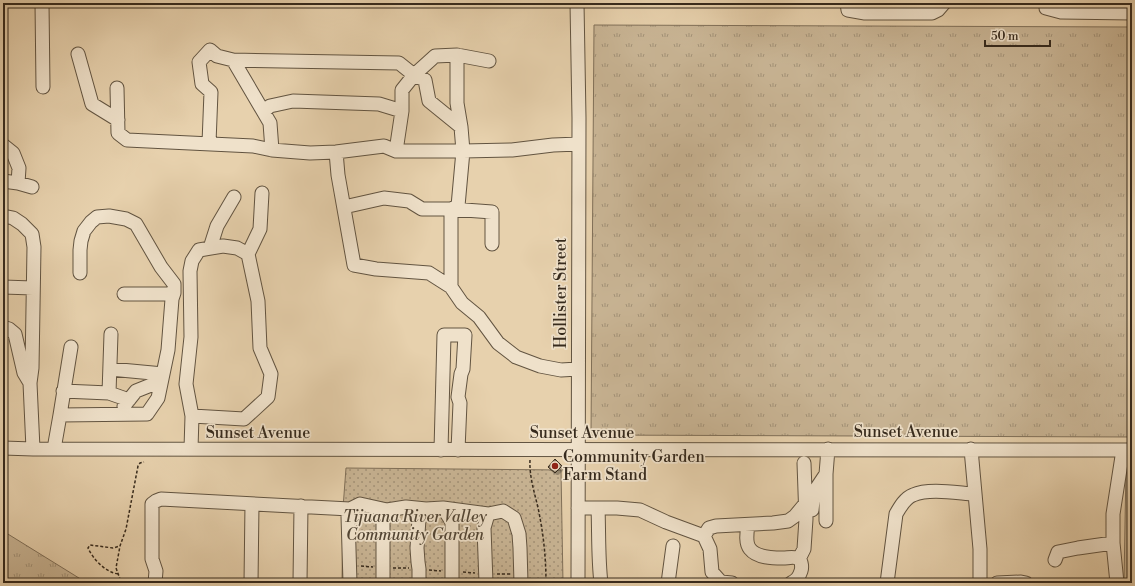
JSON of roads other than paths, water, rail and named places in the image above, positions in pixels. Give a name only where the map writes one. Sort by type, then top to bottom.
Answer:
[{"type":"street","points":[[42,3],[43,87]]},
{"type":"street","name":"Hollister Street","points":[[578,3],[578,583]]},
{"type":"street","points":[[847,3],[848,10],[865,13],[932,13],[938,10],[944,3]]},
{"type":"street","points":[[1046,3],[1046,8],[1061,12],[1132,13]]},
{"type":"street","points":[[209,143],[210,92],[202,84],[199,62],[210,50],[217,56],[233,60],[399,63],[414,75],[425,80],[429,101],[461,127]]},
{"type":"street","points":[[78,54],[92,104],[118,120]]},
{"type":"street","points":[[396,151],[402,111],[402,90],[414,75],[435,56],[457,55],[488,61]]},
{"type":"street","points":[[451,209],[458,206],[463,151],[457,103],[457,55]]},
{"type":"street","points":[[233,60],[270,123],[272,150]]},
{"type":"street","points":[[117,88],[118,133],[127,140],[253,146],[272,150],[310,153],[336,152],[384,146],[396,151],[463,151],[512,150],[553,145],[579,144]]},
{"type":"street","points":[[264,111],[270,106],[293,101],[379,104],[402,111]]},
{"type":"street","points":[[3,145],[14,153],[19,168],[18,183]]},
{"type":"street","points":[[336,152],[338,175],[354,265],[376,269],[429,273],[451,287],[462,303],[479,317],[498,342],[516,356],[540,366],[561,370],[578,368]]},
{"type":"street","points":[[3,181],[32,187]]},
{"type":"street","points":[[192,416],[244,419],[268,397],[271,374],[260,348],[258,302],[248,254],[260,229],[262,193]]},
{"type":"street","points":[[210,248],[216,226],[234,196]]},
{"type":"street","points":[[344,207],[384,198],[409,201],[422,208],[492,212],[492,244]]},
{"type":"street","points":[[451,209],[451,287]]},
{"type":"street","points":[[3,216],[14,218],[22,224],[32,234],[34,247],[32,368],[30,383],[33,450]]},
{"type":"street","points":[[60,415],[147,414],[158,398],[168,350],[174,284],[161,267],[136,224],[126,219],[109,216],[97,217],[91,222],[84,231],[81,241],[80,273]]},
{"type":"street","points":[[191,450],[192,416],[186,384],[191,337],[190,270],[192,261],[199,250],[223,246],[237,248],[248,254]]},
{"type":"street","points":[[3,287],[33,288]]},
{"type":"street","points":[[124,294],[169,294],[172,299]]},
{"type":"street","points":[[3,327],[9,329],[15,334],[24,373],[30,383]]},
{"type":"street","points":[[109,393],[111,334]]},
{"type":"street","points":[[441,450],[444,335],[465,335],[463,369],[458,397],[460,403],[458,450]]},
{"type":"street","points":[[54,450],[71,347]]},
{"type":"street","points":[[110,368],[162,378]]},
{"type":"street","points":[[117,414],[136,391],[162,378]]},
{"type":"street","points":[[63,391],[109,393],[129,400]]},
{"type":"street","name":"Sunset Avenue","points":[[3,448],[33,450],[1128,450]]},
{"type":"street","points":[[971,449],[980,549],[980,583]]},
{"type":"street","points":[[826,521],[826,474],[828,450]]},
{"type":"street","points":[[1118,583],[1113,543],[1113,514],[1128,450]]},
{"type":"street","points":[[799,559],[804,550],[806,519],[804,464]]},
{"type":"street","points":[[811,527],[814,492],[826,474]]},
{"type":"street","points":[[887,583],[896,514],[901,505],[912,495],[931,491],[975,494]]},
{"type":"street","points":[[155,583],[156,572],[152,559],[152,504],[161,499],[350,509],[360,504],[387,510],[406,507],[426,509],[443,508],[488,514],[503,511],[514,518],[519,534],[521,579]]},
{"type":"street","points":[[251,583],[252,504]]},
{"type":"street","points":[[704,536],[709,528],[716,526],[773,524],[788,521],[795,516],[805,504]]},
{"type":"street","points":[[300,583],[301,506]]},
{"type":"street","points":[[443,508],[452,522],[452,577]]},
{"type":"street","points":[[578,508],[617,508],[640,510],[666,522],[704,536],[710,549],[712,572],[720,582],[732,583]]},
{"type":"street","points":[[598,508],[601,583]]},
{"type":"street","points":[[350,509],[348,516],[350,583]]},
{"type":"street","points":[[419,583],[419,519],[426,509]]},
{"type":"street","points":[[383,583],[383,518],[387,510]]},
{"type":"street","points":[[486,578],[484,528],[488,514]]},
{"type":"street","points":[[748,525],[748,545],[754,552],[766,557],[799,559]]},
{"type":"street","points":[[1055,560],[1058,552],[1113,543]]},
{"type":"street","points":[[668,583],[673,546]]},
{"type":"street","points":[[791,583],[796,580],[801,573],[802,568],[799,559]]},
{"type":"street","points":[[998,583],[1026,583]]},
{"type":"place","name":"Community Garden Farm Stand","points":[[555,466]]},
{"type":"park label","name":"Tijuana River Valley Community Garden","points":[[415,526]]}]
